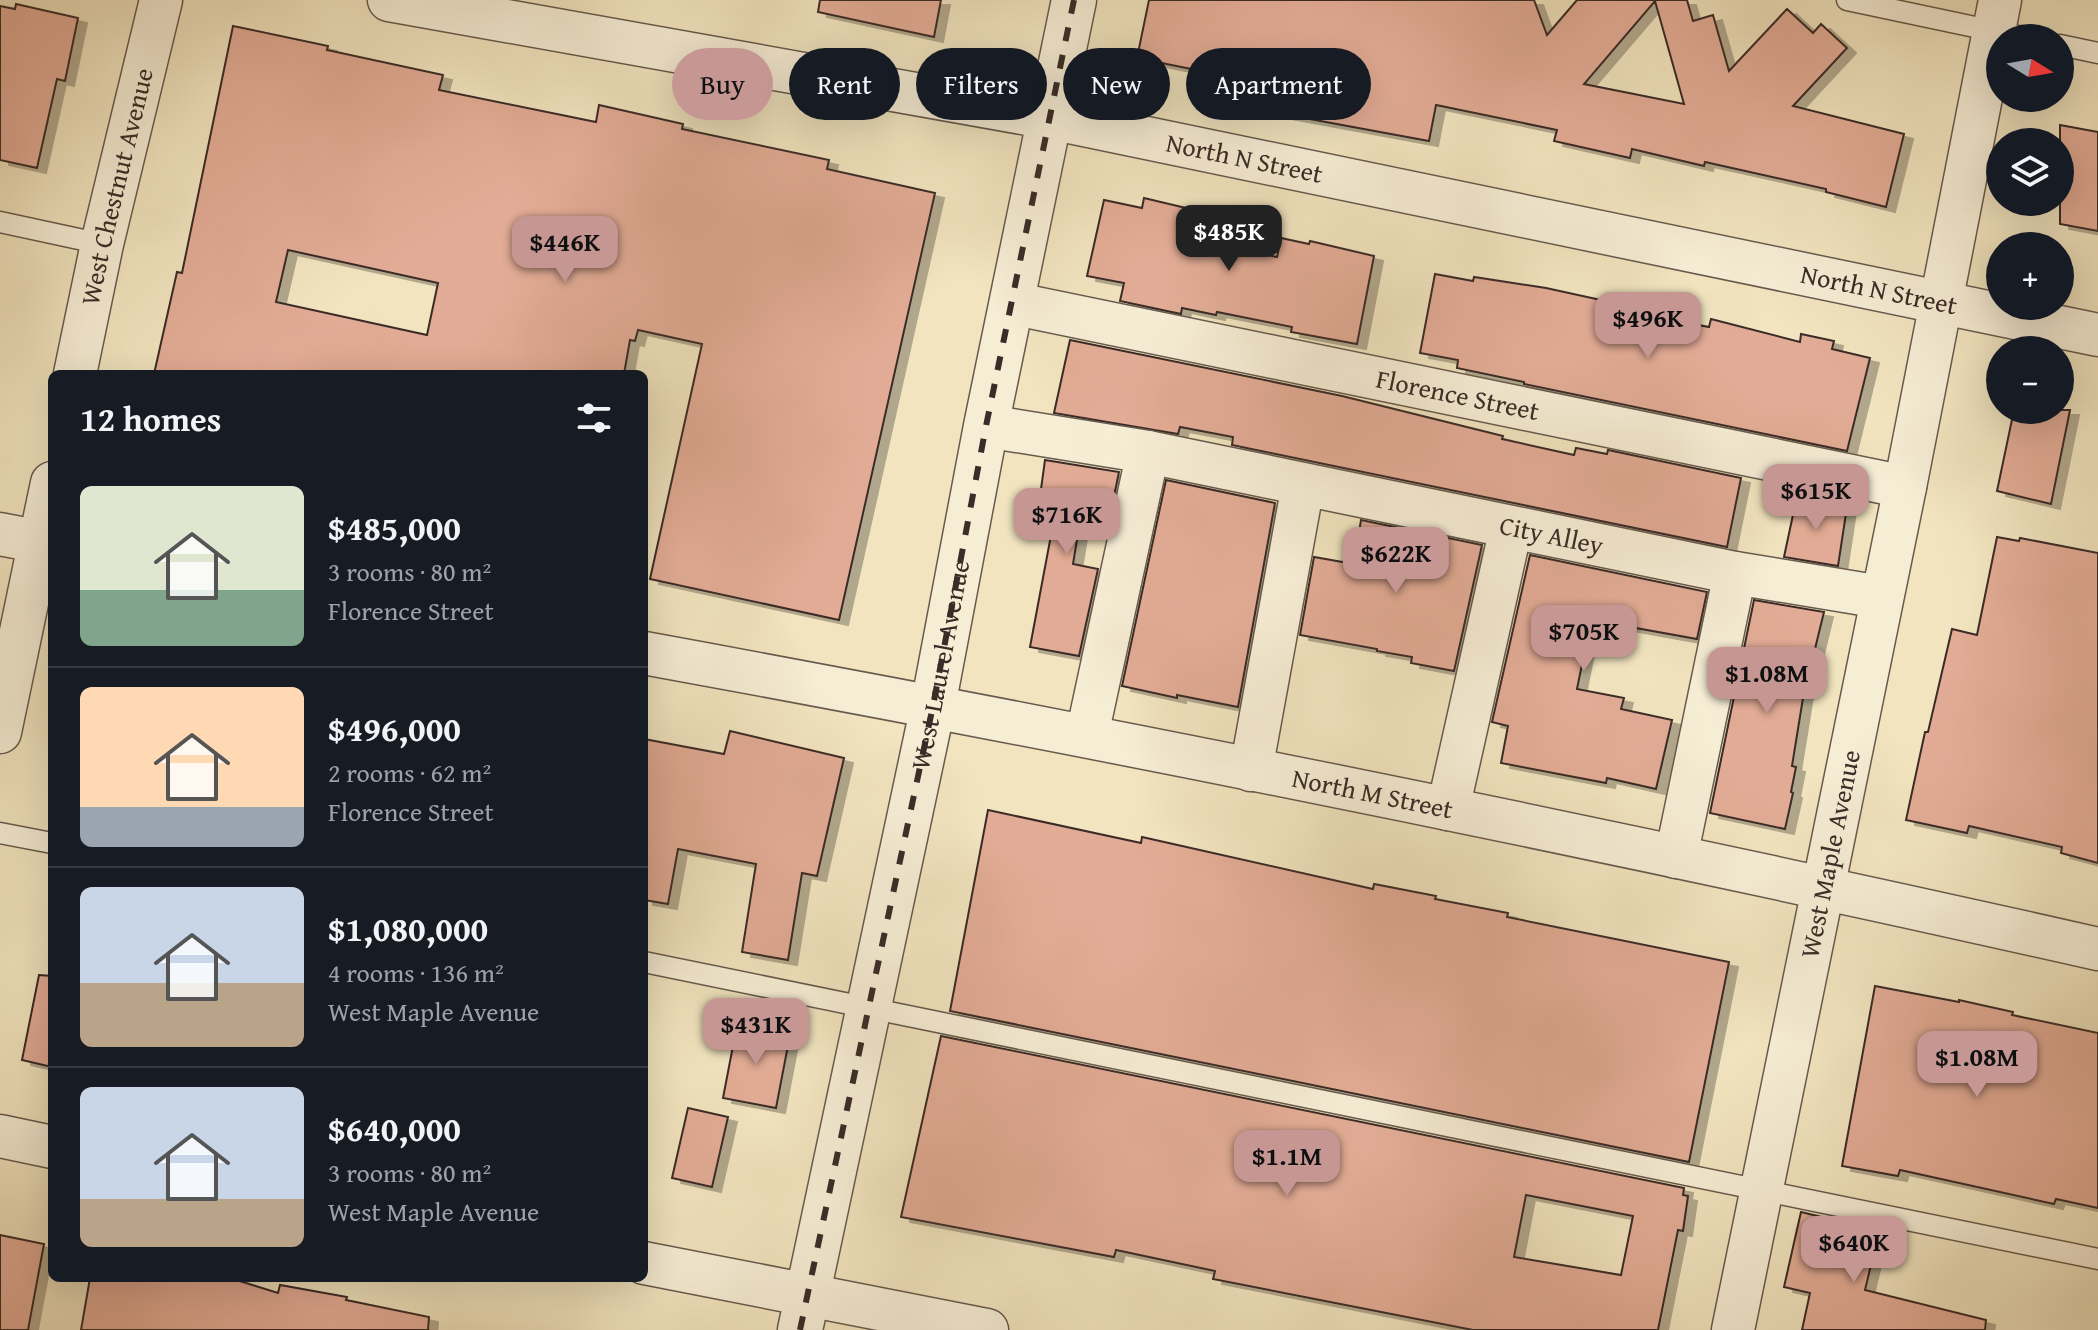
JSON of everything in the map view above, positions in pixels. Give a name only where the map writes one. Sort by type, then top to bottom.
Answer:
[{"type":"street","name":"West Chestnut Avenue","points":[[76,370],[102,244],[161,0]]},
{"type":"street","name":"North N Street","points":[[389,0],[1050,118],[2098,335]]},
{"type":"street","name":"West Laurel Avenue","points":[[804,1313],[933,706],[986,426],[1074,0]]},
{"type":"street","name":"West Maple Avenue","points":[[1733,1330],[1940,303],[2007,23]]},
{"type":"street","name":"Florence Street","points":[[1011,303],[1905,487]]},
{"type":"street","name":"City Alley","points":[[986,426],[1148,452],[1735,573],[1881,597]]},
{"type":"street","points":[[1087,735],[1148,452]]},
{"type":"street","points":[[1251,770],[1303,485]]},
{"type":"street","points":[[0,732],[31,540],[48,494]]},
{"type":"street","points":[[1448,809],[1511,528]]},
{"type":"street","points":[[1676,857],[1735,573]]},
{"type":"street","name":"North M Street","points":[[648,654],[1087,735],[1821,887],[2098,949]]},
{"type":"street","points":[[0,1136],[48,1146]]},
{"type":"street","points":[[648,1264],[804,1313],[987,1330]]},
{"type":"lane","points":[[1847,0],[2007,23]]},
{"type":"lane","points":[[2074,48],[2098,53]]},
{"type":"lane","points":[[0,222],[102,244]]},
{"type":"lane","points":[[0,833],[48,842]]},
{"type":"lane","points":[[648,963],[2098,1259]]},
{"type":"building","points":[[820,0],[941,0],[934,37],[818,12]]},
{"type":"building","points":[[1149,0],[1534,0],[1547,35],[1577,0],[1687,0],[1693,21],[1713,15],[1729,71],[1787,9],[1813,33],[1821,24],[1847,48],[1793,106],[1904,134],[1886,207],[1826,192],[1826,189],[1705,162],[1704,166],[1632,149],[1630,158],[1554,141],[1557,130],[1436,105],[1429,141],[1315,120],[1371,120],[1371,48],[1186,48],[1186,68],[1170,65],[1170,48],[1139,48]],"holes":[[[1655,1],[1684,104],[1584,84]]]},
{"type":"building","points":[[16,4],[78,18],[65,81],[57,79],[37,168],[0,160],[0,6],[15,9]]},
{"type":"building","points":[[233,26],[443,75],[439,90],[596,122],[599,105],[683,124],[682,129],[829,160],[827,169],[935,193],[839,620],[650,579],[702,344],[638,330],[635,341],[630,340],[625,370],[155,370],[177,272],[182,273]],"holes":[[[288,250],[438,283],[427,335],[276,302]]]},
{"type":"building","points":[[2060,125],[2098,132],[2098,231],[2060,224],[2060,216],[2074,216],[2074,128],[2060,128]]},
{"type":"building","points":[[1144,198],[1207,213],[1202,242],[1277,257],[1281,238],[1309,244],[1310,241],[1374,256],[1357,344],[1291,332],[1292,327],[1217,312],[1216,315],[1182,308],[1181,314],[1120,301],[1124,283],[1087,276],[1104,200],[1142,208]]},
{"type":"building","points":[[1435,274],[1546,288],[1633,307],[1632,312],[1709,327],[1711,319],[1800,342],[1801,334],[1834,341],[1832,349],[1870,358],[1847,451],[1524,384],[1457,368],[1458,360],[1420,353]]},
{"type":"building","points":[[1070,340],[1342,396],[1574,455],[1576,448],[1607,454],[1608,450],[1741,478],[1727,547],[1232,445],[1233,437],[1180,427],[1178,434],[1054,413]]},
{"type":"building","points":[[2011,424],[2067,424],[2051,504],[1997,491]]},
{"type":"building","points":[[1045,460],[1119,472],[1113,501],[1084,497],[1073,564],[1098,569],[1079,656],[1030,647],[1055,514],[1038,511]]},
{"type":"building","points":[[1166,480],[1275,503],[1238,707],[1122,686]]},
{"type":"building","points":[[1797,496],[1847,507],[1838,566],[1784,557]]},
{"type":"building","points":[[1361,520],[1482,545],[1454,671],[1411,663],[1412,657],[1300,635],[1314,557],[1354,564]]},
{"type":"building","points":[[1997,537],[2019,541],[2020,538],[2098,553],[2098,863],[2061,853],[2062,847],[1969,826],[1967,833],[1906,820],[1952,629],[1977,635]]},
{"type":"building","points":[[1530,555],[1707,592],[1697,639],[1591,620],[1577,689],[1624,698],[1621,709],[1672,720],[1656,789],[1607,778],[1606,783],[1501,763],[1508,726],[1492,722]]},
{"type":"building","points":[[1754,600],[1824,612],[1803,698],[1792,766],[1796,767],[1793,793],[1785,829],[1710,813]]},
{"type":"building","points":[[730,731],[844,758],[817,876],[802,873],[788,960],[742,952],[756,864],[678,849],[668,904],[648,901],[648,740],[724,754]]},
{"type":"building","points":[[988,810],[1141,843],[1142,837],[1373,889],[1374,884],[1436,896],[1435,899],[1508,913],[1507,917],[1729,962],[1689,1162],[950,1011]]},
{"type":"building","points":[[39,975],[48,976],[48,1066],[22,1060]]},
{"type":"building","points":[[1875,986],[1959,1000],[2098,1033],[2098,1208],[2056,1199],[2054,1204],[1900,1170],[1898,1176],[1842,1166]]},
{"type":"building","points":[[737,1025],[790,1035],[776,1108],[723,1098]]},
{"type":"building","points":[[941,1036],[1684,1188],[1683,1195],[1688,1196],[1683,1231],[1678,1230],[1658,1330],[1473,1330],[1213,1279],[1215,1271],[1116,1250],[1114,1257],[901,1217]],"holes":[[[1526,1195],[1633,1216],[1621,1275],[1514,1257]]]},
{"type":"building","points":[[688,1108],[728,1117],[712,1187],[672,1178]]},
{"type":"building","points":[[1801,1212],[1879,1231],[1865,1290],[1986,1320],[1985,1330],[1802,1330],[1810,1293],[1784,1287]]},
{"type":"building","points":[[0,1235],[44,1244],[28,1330],[0,1330]]},
{"type":"building","points":[[89,1282],[243,1282],[278,1293],[280,1285],[429,1317],[428,1330],[81,1330]]},
{"type":"railway","points":[[800,1330],[933,706],[986,426],[1074,0]]}]
